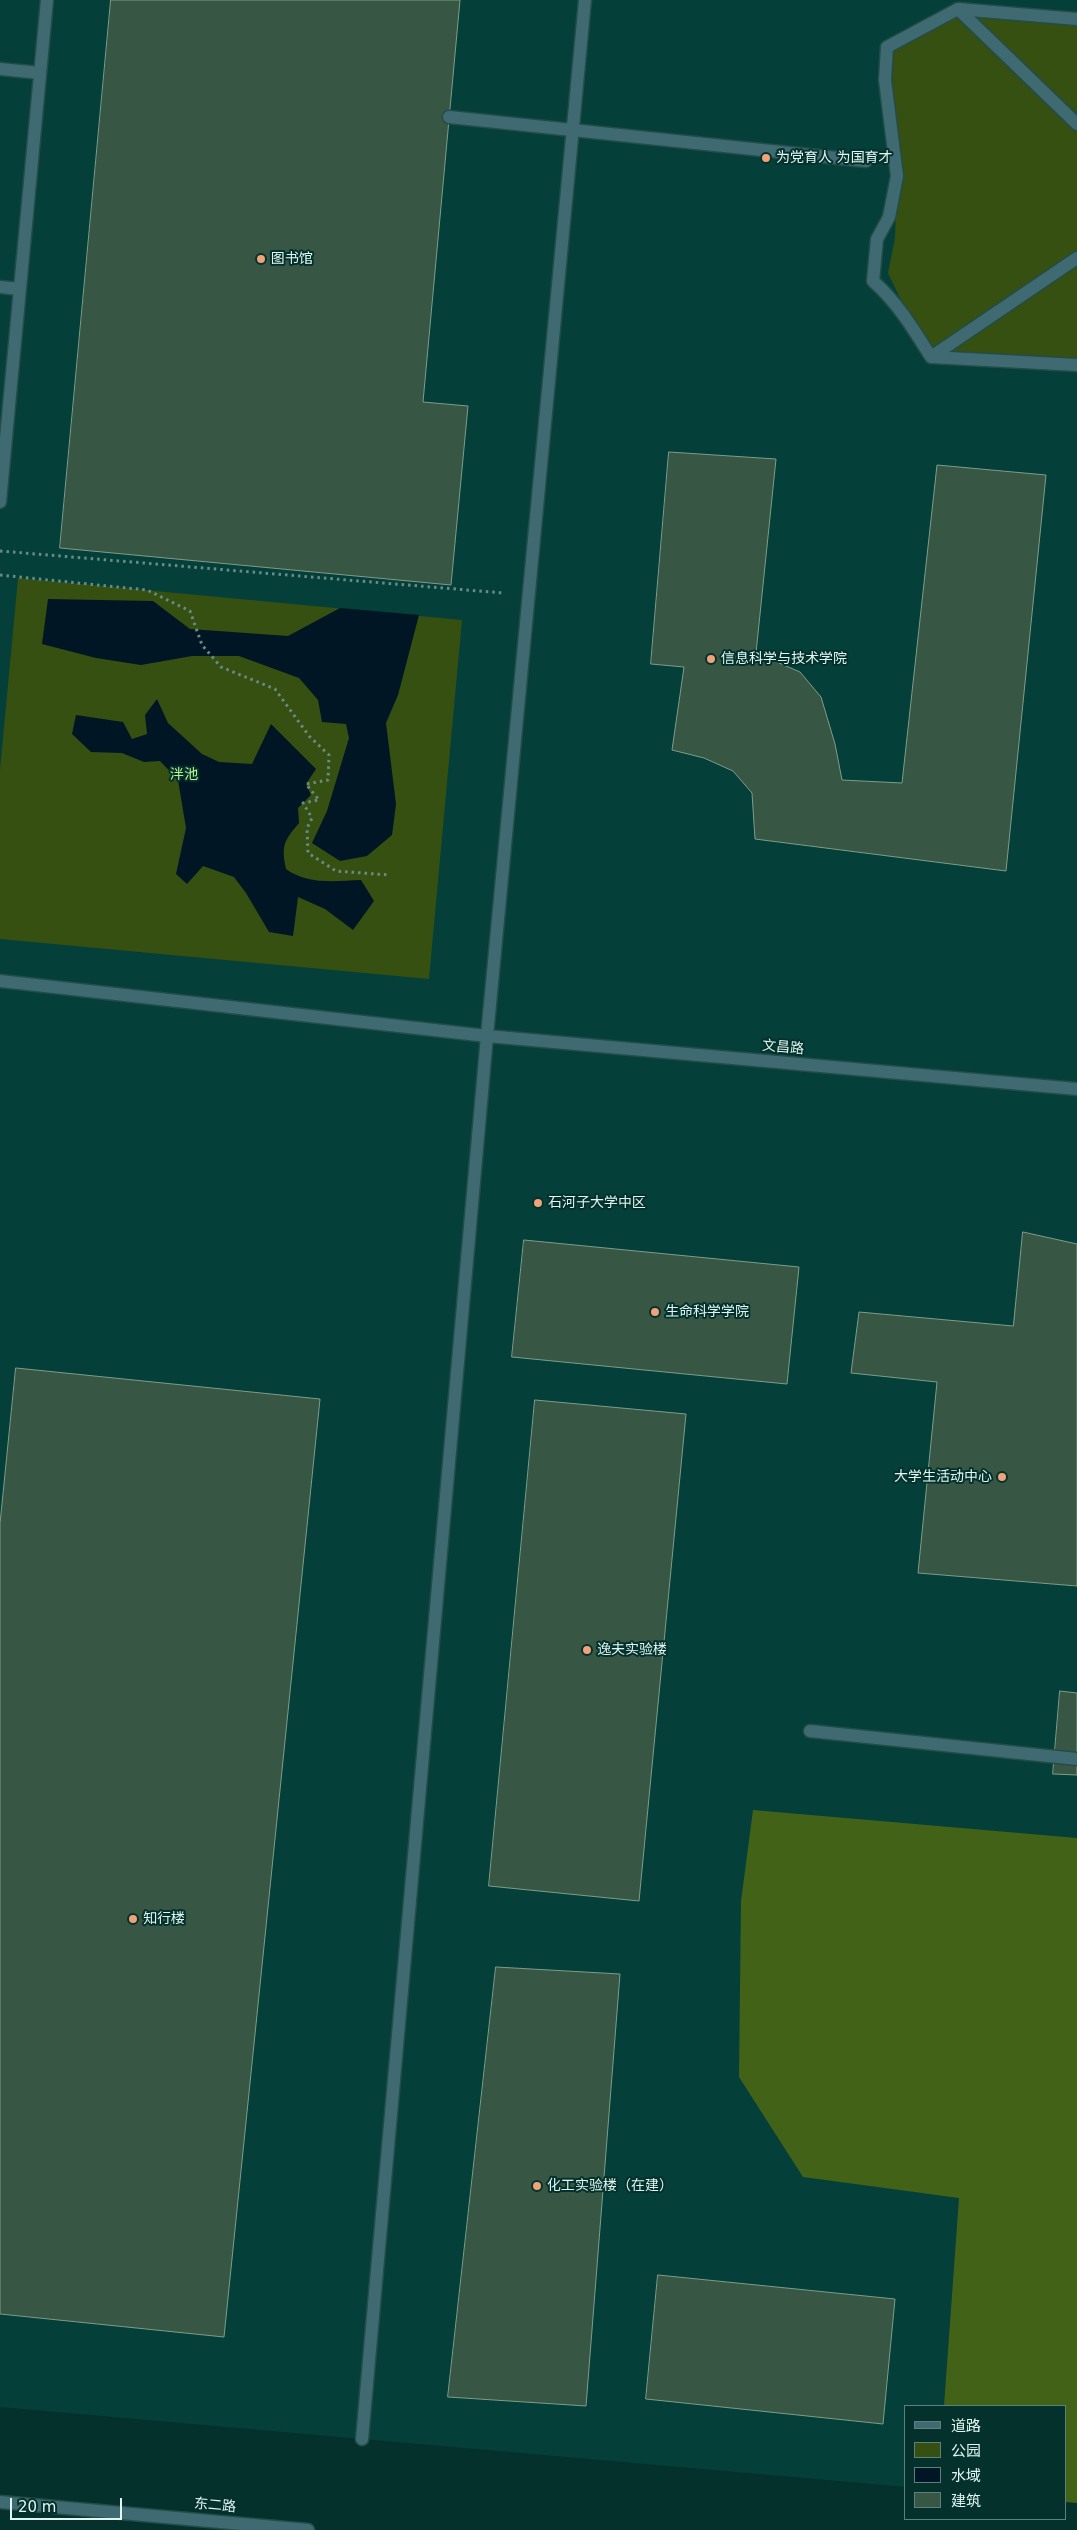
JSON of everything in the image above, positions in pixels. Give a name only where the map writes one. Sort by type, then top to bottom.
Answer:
[{"type":"street","points":[[0,502],[47,0]]},
{"type":"street","points":[[362,2439],[487,1036],[585,0]]},
{"type":"street","points":[[958,9],[1077,124]]},
{"type":"street","points":[[931,357],[906,317],[874,281],[877,239],[889,217],[897,176],[885,80],[887,47],[958,9],[1077,19]]},
{"type":"street","points":[[0,69],[40,73]]},
{"type":"street","points":[[449,117],[866,161]]},
{"type":"street","points":[[931,357],[1077,258]]},
{"type":"street","points":[[0,287],[20,289]]},
{"type":"street","points":[[931,357],[1077,365]]},
{"type":"street","name":"文昌路","points":[[0,981],[487,1036],[1077,1089]]},
{"type":"street","points":[[810,1732],[1077,1759]]},
{"type":"street","name":"东二路","points":[[0,2502],[308,2530]]},
{"type":"path","points":[[0,551],[529,596]]},
{"type":"path","points":[[0,575],[147,590],[190,610],[202,645],[221,667],[275,688],[308,736],[329,755],[328,780],[306,784],[319,800],[303,803],[312,818],[307,828],[308,853],[336,871],[389,875]]},
{"type":"shaded area","name":"石河子大学中区","points":[[0,0],[1077,0],[1077,2503],[1067,2502],[1067,2405],[904,2405],[904,2487],[0,2407]]},
{"type":"green space","points":[[958,9],[1077,19],[1077,366],[931,357],[919,338],[888,273],[895,238],[897,176],[887,47]]},
{"type":"green space","name":"泮池","points":[[18,578],[462,620],[429,979],[0,939],[0,770]]},
{"type":"green space","points":[[753,1810],[1077,1838],[1077,2503],[1067,2502],[1067,2405],[944,2405],[959,2198],[803,2177],[739,2077],[741,1901]]},
{"type":"water","points":[[48,599],[153,601],[190,629],[288,636],[340,608],[419,615],[398,695],[386,723],[396,804],[392,835],[367,856],[340,861],[312,843],[327,811],[349,738],[346,724],[322,722],[318,700],[299,678],[239,656],[192,656],[141,665],[96,658],[42,644]]},
{"type":"water","points":[[157,699],[168,723],[202,754],[219,762],[252,764],[271,724],[316,769],[306,784],[311,795],[298,808],[299,823],[285,844],[286,869],[303,878],[313,880],[361,880],[374,901],[353,930],[325,909],[298,897],[293,936],[269,932],[246,893],[234,877],[203,866],[187,884],[176,874],[186,828],[178,780],[160,761],[144,762],[122,753],[91,752],[72,734],[76,715],[123,722],[132,739],[147,734],[145,715]]},
{"type":"building","name":"图书馆","points":[[111,0],[460,0],[423,402],[468,406],[451,585],[60,548]]},
{"type":"building","name":"信息科学与技术学院","points":[[669,452],[776,459],[756,653],[800,672],[821,697],[835,744],[842,780],[902,783],[937,465],[1046,475],[1006,871],[755,839],[752,793],[733,771],[704,758],[672,750],[684,667],[651,664]]},
{"type":"building","name":"大学生活动中心","points":[[1023,1232],[1077,1244],[1077,1586],[918,1573],[937,1382],[851,1373],[859,1312],[1013,1326]]},
{"type":"building","name":"生命科学学院","points":[[524,1240],[799,1267],[787,1384],[512,1357]]},
{"type":"building","name":"知行楼","points":[[16,1368],[320,1399],[224,2337],[0,2314],[0,1524]]},
{"type":"building","name":"逸夫实验楼","points":[[535,1400],[686,1414],[639,1901],[489,1886]]},
{"type":"building","points":[[1060,1691],[1077,1693],[1077,1775],[1053,1774]]},
{"type":"building","name":"化工实验楼（在建）","points":[[496,1967],[620,1974],[586,2406],[448,2397]]},
{"type":"building","points":[[658,2275],[895,2299],[883,2424],[646,2399]]},
{"type":"place","name":"为党育人 为国育才","points":[[766,158]]},
{"type":"place","name":"图书馆","points":[[261,259]]},
{"type":"place","name":"信息科学与技术学院","points":[[711,659]]},
{"type":"place","name":"石河子大学中区","points":[[538,1203]]},
{"type":"place","name":"生命科学学院","points":[[655,1312]]},
{"type":"place","name":"大学生活动中心","points":[[1002,1477]]},
{"type":"place","name":"逸夫实验楼","points":[[587,1650]]},
{"type":"place","name":"知行楼","points":[[133,1919]]},
{"type":"place","name":"化工实验楼（在建）","points":[[537,2186]]}]
